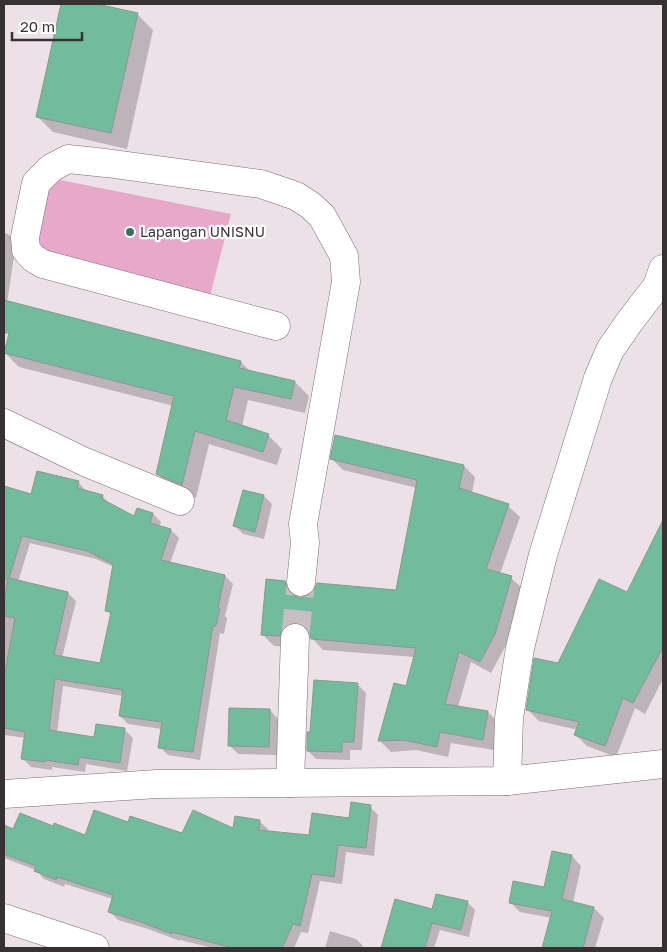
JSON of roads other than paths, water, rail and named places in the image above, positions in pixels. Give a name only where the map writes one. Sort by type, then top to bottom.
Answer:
[{"type":"main road","points":[[276,326],[43,264],[33,258],[26,250],[25,237],[36,183],[51,168],[68,159],[106,163],[261,184],[296,196],[322,216],[344,256],[346,282],[304,524],[305,543],[301,582]]},
{"type":"main road","points":[[507,781],[509,718],[520,648],[543,555],[598,378],[607,357],[630,321],[657,286],[663,269]]},
{"type":"main road","points":[[4,423],[85,462],[180,500]]},
{"type":"main road","points":[[290,783],[294,638]]},
{"type":"main road","points":[[4,794],[157,784],[507,781],[663,764]]},
{"type":"main road","points":[[4,918],[95,948]]},
{"type":"tunnel","points":[[295,638],[301,582]]},
{"type":"place","name":"Lapangan UNISNU","points":[[130,232]]}]
